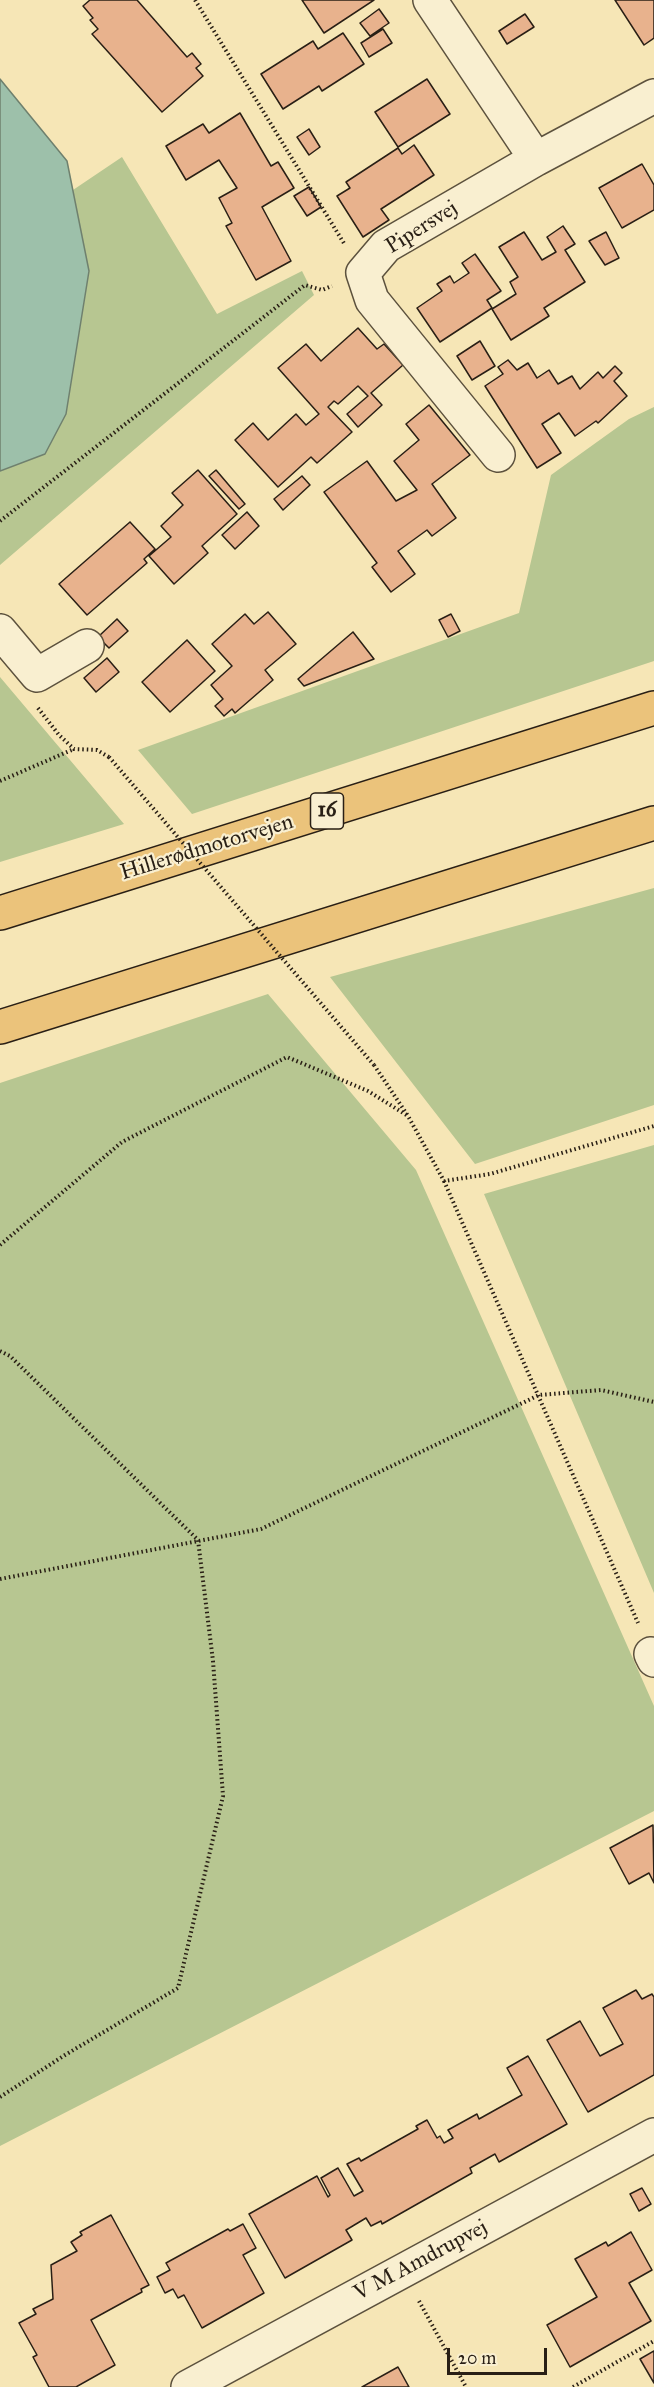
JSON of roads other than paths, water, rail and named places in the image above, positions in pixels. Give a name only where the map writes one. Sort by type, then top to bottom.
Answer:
[{"type":"highway","name":"Hillerødmotorvejen","points":[[0,914],[654,708]]},
{"type":"highway","points":[[0,1027],[654,823]]},
{"type":"street","points":[[430,0],[536,159]]},
{"type":"street","name":"Pipersvej","points":[[498,455],[372,300],[363,273],[386,246],[536,159],[654,96]]},
{"type":"street","points":[[0,631],[37,675],[87,646]]},
{"type":"street","name":"V M Amdrupvej","points":[[188,2387],[654,2135]]}]
